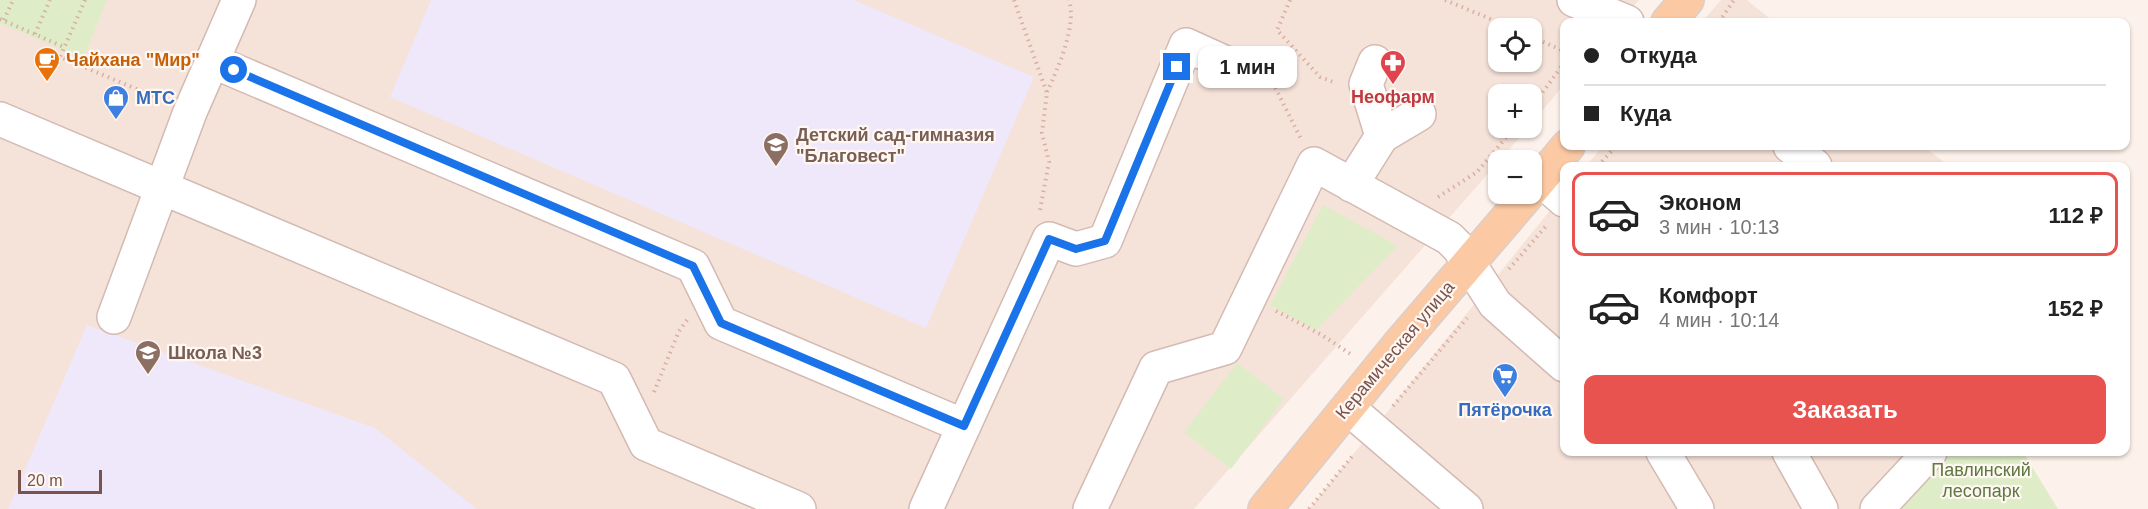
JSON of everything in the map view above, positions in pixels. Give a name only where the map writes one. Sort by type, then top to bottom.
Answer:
[{"type":"main road","points":[[1671,18],[1686,0]]},
{"type":"main road","name":"Керамическая улица","points":[[1542,177],[1565,150]]},
{"type":"main road","name":"Керамическая улица","points":[[1265,509],[1519,204]]},
{"type":"street","points":[[114,317],[190,112],[239,0]]},
{"type":"street","points":[[1574,0],[1617,18]]},
{"type":"street","points":[[927,509],[1049,239],[1076,249],[1105,241],[1186,45],[1239,69]]},
{"type":"street","points":[[212,61],[693,266],[721,323],[964,426]]},
{"type":"street","points":[[1375,62],[1366,84],[1382,136]]},
{"type":"street","points":[[1351,185],[1382,136],[1419,114]]},
{"type":"street","points":[[0,119],[614,379],[646,444],[799,509]]},
{"type":"street","points":[[1795,150],[1810,162]]},
{"type":"street","points":[[1090,509],[1156,368],[1225,348],[1314,164],[1449,238],[1468,263],[1487,295],[1560,361]]},
{"type":"street","points":[[1542,196],[1558,210]]},
{"type":"street","points":[[1347,408],[1466,509]]},
{"type":"street","points":[[1665,456],[1697,509]]},
{"type":"street","points":[[1791,456],[1821,509]]},
{"type":"street","points":[[1877,509],[1926,456]]},
{"type":"path","points":[[13,0],[2,19],[64,47]]},
{"type":"path","points":[[35,34],[50,0]]},
{"type":"path","points":[[85,0],[60,57],[190,112]]},
{"type":"path","points":[[1014,0],[1047,93]]},
{"type":"path","points":[[1049,239],[1039,218],[1048,162],[1042,133],[1047,93],[1061,62],[1072,9],[1069,0]]},
{"type":"path","points":[[1290,0],[1277,30],[1320,77],[1370,98]]},
{"type":"path","points":[[1445,0],[1488,18]]},
{"type":"path","points":[[1722,18],[1734,0]]},
{"type":"path","points":[[1542,41],[1560,49]]},
{"type":"path","points":[[1542,93],[1560,68]]},
{"type":"path","points":[[1239,69],[1274,85],[1314,164]]},
{"type":"path","points":[[1408,216],[1477,172],[1506,138]]},
{"type":"path","points":[[1602,162],[1612,150]]},
{"type":"path","points":[[1309,509],[1403,393],[1558,210]]},
{"type":"path","points":[[639,429],[679,331],[698,306],[704,288]]},
{"type":"path","points":[[1250,297],[1322,335],[1377,372],[1403,393]]},
{"type":"shaded area","points":[[0,0],[1639,0],[1623,18],[1560,18],[1560,90],[1542,111],[1542,84],[1488,84],[1488,138],[1519,138],[1509,150],[1488,150],[1488,174],[1194,509],[0,509]]},
{"type":"shaded area","name":"Детский сад-гимназия \"Благовест\"","points":[[431,0],[854,0],[1034,77],[926,328],[390,97]]},
{"type":"shaded area","points":[[1721,0],[1747,0],[1769,18],[1705,18]]},
{"type":"shaded area","points":[[1600,150],[1928,150],[1944,162],[1589,162]]},
{"type":"shaded area","points":[[1560,198],[1560,456],[1943,456],[1899,509],[1309,509]]},
{"type":"shaded area","name":"Школа №3","points":[[87,325],[375,428],[477,509],[8,509]]},
{"type":"green space","points":[[0,0],[107,0],[83,59],[0,23]]},
{"type":"green space","points":[[1323,205],[1398,246],[1316,330],[1270,305]]},
{"type":"green space","points":[[1237,363],[1284,399],[1231,469],[1184,432]]},
{"type":"green space","name":"Павлинский лесопарк","points":[[1943,456],[2025,456],[2058,509],[1899,509]]},
{"type":"place","name":"Чайхана \"Мир\"","points":[[47,83]]},
{"type":"place","name":"Неофарм","points":[[1393,86]]},
{"type":"place","name":"МТС","points":[[116,121]]},
{"type":"place","name":"Детский сад-гимназия \"Благовест\"","points":[[776,168]]},
{"type":"place","name":"Школа №3","points":[[148,376]]},
{"type":"place","name":"Пятёрочка","points":[[1505,399]]},
{"type":"route","points":[[234,70],[693,266],[721,323],[964,426],[1049,239],[1076,249],[1105,241],[1177,67]]}]
